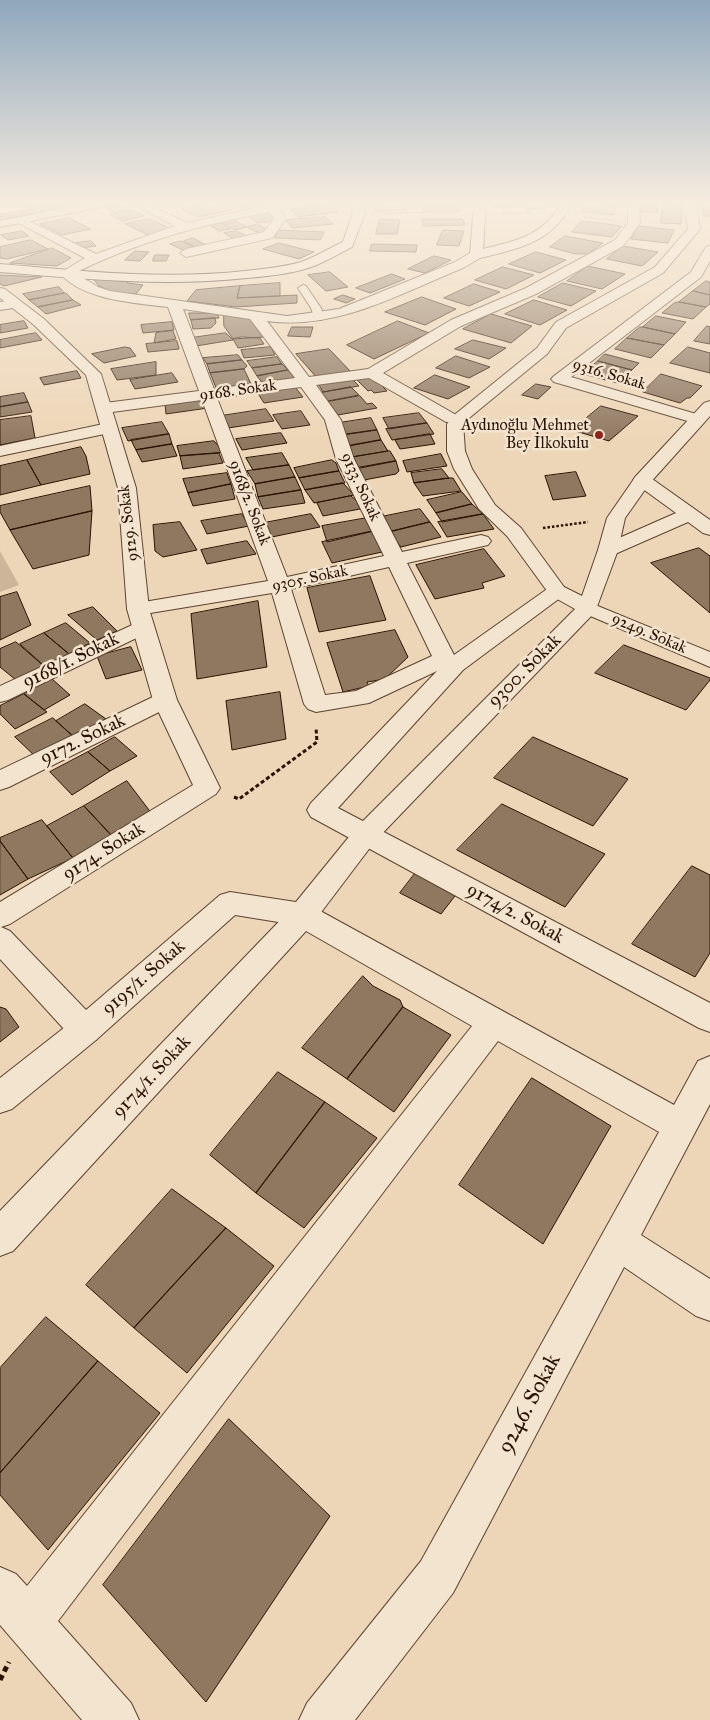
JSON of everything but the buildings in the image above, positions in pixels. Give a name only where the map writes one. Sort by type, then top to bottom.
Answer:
[{"type":"street","points":[[82,283],[93,290],[108,295],[287,320],[319,317],[343,312],[416,283]]},
{"type":"street","points":[[455,421],[372,373],[456,323],[545,283]]},
{"type":"street","points":[[455,421],[542,351],[561,325],[635,283]]},
{"type":"street","name":"9316. Sokak","points":[[692,283],[559,379],[704,412]]},
{"type":"street","name":"9129. Sokak","points":[[0,292],[8,305],[38,322],[93,374],[105,408],[108,428],[127,488],[140,618],[165,700],[207,788]]},
{"type":"street","name":"9168/2. Sokak","points":[[174,305],[280,586],[316,704]]},
{"type":"street","name":"9133. Sokak","points":[[254,315],[281,348],[333,420],[345,459],[396,561],[450,662]]},
{"type":"street","name":"9168. Sokak","points":[[105,408],[372,373]]},
{"type":"street","name":"9300. Sokak","points":[[303,915],[366,834],[588,608],[608,550],[616,518],[642,480],[704,412]]},
{"type":"street","points":[[316,704],[361,698],[407,675],[450,662],[557,591],[514,532],[488,509],[463,469],[456,450],[455,421]]},
{"type":"street","points":[[0,451],[108,428]]},
{"type":"street","points":[[642,480],[710,529]]},
{"type":"street","points":[[608,550],[690,514]]},
{"type":"street","name":"9305. Sokak","points":[[140,618],[481,541]]},
{"type":"street","name":"9249. Sokak","points":[[557,591],[588,608],[710,660]]},
{"type":"street","name":"9168/1. Sokak","points":[[0,695],[140,618]]},
{"type":"street","name":"9174/2. Sokak","points":[[450,662],[320,810],[710,1018]]},
{"type":"street","name":"9172. Sokak","points":[[0,781],[165,700]]},
{"type":"street","name":"9174. Sokak","points":[[0,916],[207,788]]},
{"type":"street","name":"9195/1. Sokak","points":[[0,1098],[85,1030],[230,903],[303,915]]},
{"type":"street","points":[[303,915],[680,1126]]},
{"type":"street","name":"9174/1. Sokak","points":[[0,1238],[303,915]]},
{"type":"street","points":[[0,939],[85,1030]]},
{"type":"street","points":[[114,1720],[15,1605],[494,1022]]},
{"type":"street","name":"9246. Sokak","points":[[324,1720],[437,1577],[710,1071]]},
{"type":"street","points":[[618,1241],[710,1302]]},
{"type":"lane","points":[[303,288],[316,308],[319,317]]},
{"type":"path","points":[[514,532],[616,518]]},
{"type":"path","points":[[207,788],[239,799],[317,742],[316,704]]},
{"type":"shaded area","points":[[0,551],[19,585],[0,592]]},
{"type":"place","name":"Aydınoğlu Mehmet Bey İlkokulu","points":[[599,435]]}]
